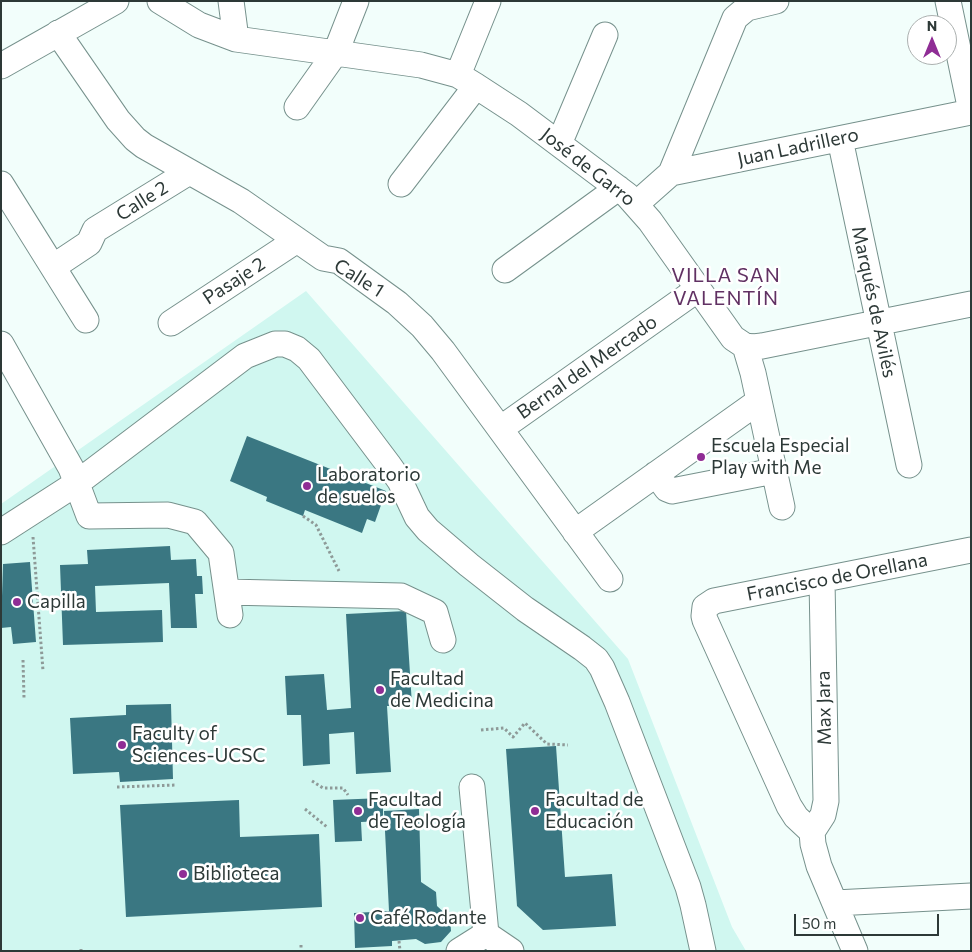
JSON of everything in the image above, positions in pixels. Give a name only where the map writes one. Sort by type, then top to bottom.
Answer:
[{"type":"street","points":[[1,66],[116,1]]},
{"type":"street","name":"José de Garro","points":[[160,1],[199,25],[236,39],[421,64],[467,81],[519,114],[627,196],[733,338],[745,346]]},
{"type":"street","points":[[231,1],[236,39]]},
{"type":"street","points":[[297,107],[336,52],[356,1]]},
{"type":"street","points":[[401,184],[467,81],[488,1]]},
{"type":"street","points":[[672,173],[735,18],[746,8],[776,1]]},
{"type":"street","points":[[948,1],[971,111]]},
{"type":"street","name":"Calle 1","points":[[58,33],[126,130],[144,146],[241,201],[323,258],[339,261],[398,303],[410,314],[433,338],[610,579]]},
{"type":"street","points":[[559,144],[605,35]]},
{"type":"street","name":"Juan Ladrillero","points":[[505,270],[627,196],[672,173],[971,111]]},
{"type":"street","name":"Marqués de Avilés","points":[[840,139],[908,465]]},
{"type":"street","name":"Calle 2","points":[[53,267],[85,246],[95,230],[189,172]]},
{"type":"street","points":[[1,184],[86,320]]},
{"type":"street","name":"Pasaje 2","points":[[172,323],[297,240]]},
{"type":"street","name":"Bernal del Mercado","points":[[500,429],[698,289]]},
{"type":"street","points":[[782,507],[745,346],[762,346],[971,304]]},
{"type":"street","points":[[1,344],[74,476],[89,516],[168,515],[195,522],[221,553],[229,603],[401,596],[435,612],[443,640]]},
{"type":"street","points":[[1,532],[31,513],[74,476],[245,356],[275,344],[285,344],[297,349],[309,359],[388,464],[400,481],[416,517],[428,530],[525,609],[596,659],[617,702],[688,887],[700,939]]},
{"type":"street","points":[[575,532],[759,401]]},
{"type":"street","points":[[656,474],[666,489],[672,491],[774,471]]},
{"type":"street","name":"Francisco de Orellana","points":[[812,832],[796,817],[789,806],[705,620],[705,607],[714,601],[971,550]]},
{"type":"street","name":"Max Jara","points":[[812,832],[823,816],[826,801],[822,580]]},
{"type":"street","points":[[472,787],[486,934]]},
{"type":"street","points":[[812,832],[815,856],[855,951]]},
{"type":"street","points":[[834,903],[971,896]]},
{"type":"street","points":[[459,951],[486,934]]},
{"type":"street","points":[[486,934],[511,951]]},
{"type":"path","points":[[31,513],[43,671]]},
{"type":"path","points":[[303,516],[316,525],[339,571]]},
{"type":"path","points":[[23,660],[24,698]]},
{"type":"path","points":[[480,730],[504,728],[513,737],[525,723],[547,744],[568,745]]},
{"type":"path","points":[[312,780],[323,788],[342,788],[348,795]]},
{"type":"path","points":[[117,787],[176,785]]},
{"type":"path","points":[[305,809],[327,827]]},
{"type":"path","points":[[399,941],[400,951]]},
{"type":"path","points":[[301,945],[302,951]]},
{"type":"shaded area","points":[[306,291],[628,659],[732,927],[746,951],[1,951],[1,504]]},
{"type":"building","name":"Laboratorio de suelos","points":[[247,436],[386,491],[375,522],[367,519],[362,533],[305,510],[303,516],[266,501],[267,497],[230,481]]},
{"type":"building","points":[[170,546],[171,560],[196,559],[197,576],[202,576],[203,594],[195,594],[197,628],[171,628],[169,583],[95,586],[96,612],[162,610],[163,642],[63,645],[60,565],[88,564],[87,550]]},
{"type":"building","name":"Capilla","points":[[30,562],[36,642],[13,644],[11,627],[1,628],[3,564]]},
{"type":"building","name":"Facultad de Medicina","points":[[406,611],[412,705],[387,706],[391,772],[356,774],[354,732],[329,734],[330,764],[303,766],[301,715],[287,715],[285,676],[324,674],[327,710],[351,708],[346,614]]},
{"type":"building","name":"Faculty of Sciences-UCSC","points":[[171,704],[173,779],[120,782],[119,772],[73,774],[70,718],[126,715],[126,705]]},
{"type":"building","name":"Facultad de Educación","points":[[556,746],[565,877],[612,874],[616,926],[543,930],[517,906],[506,749]]},
{"type":"building","name":"Facultad de Teología","points":[[383,798],[383,821],[361,822],[362,841],[335,842],[333,800]]},
{"type":"building","name":"Biblioteca","points":[[239,800],[240,837],[319,834],[322,907],[126,917],[120,805]]},
{"type":"building","points":[[419,809],[421,882],[436,892],[437,906],[450,918],[451,931],[441,942],[425,944],[416,939],[392,941],[392,946],[355,948],[354,913],[389,911],[384,811]]},
{"type":"place","name":"Escuela Especial Play with Me","points":[[701,457]]},
{"type":"place","name":"Laboratorio de suelos","points":[[307,486]]},
{"type":"place","name":"Capilla","points":[[17,602]]},
{"type":"place","name":"Facultad de Medicina","points":[[380,690]]},
{"type":"place","name":"Faculty of Sciences-UCSC","points":[[122,745]]},
{"type":"place","name":"Facultad de Teología","points":[[358,811]]},
{"type":"place","name":"Facultad de Educación","points":[[535,811]]},
{"type":"place","name":"Biblioteca","points":[[183,874]]},
{"type":"place","name":"Café Rodante","points":[[360,918]]},
{"type":"district","name":"VILLA SAN VALENTÍN","points":[[726,286]]}]
